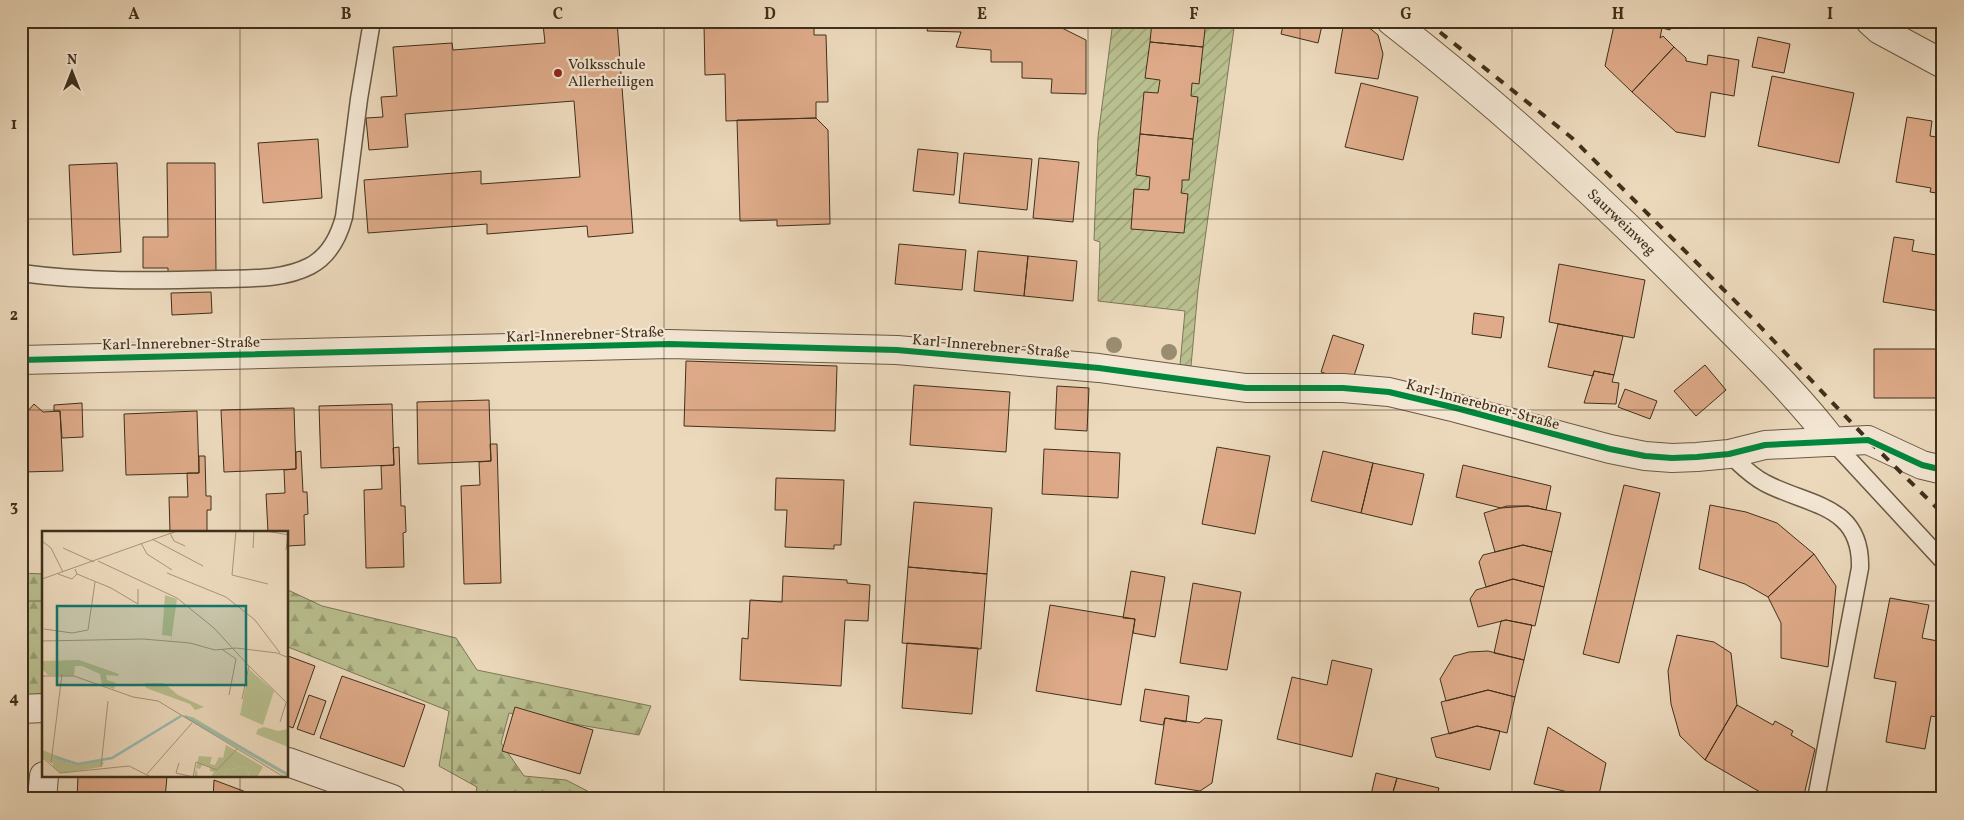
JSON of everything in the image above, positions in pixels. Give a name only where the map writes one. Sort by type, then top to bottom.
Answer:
[{"type":"street","name":"Saurweinweg","points":[[1391,21],[1533,138],[1637,234],[1797,398],[1833,442]]},
{"type":"street","points":[[1870,21],[1880,30],[1943,64]]},
{"type":"street","name":"Karl-Innerebner-Straße","points":[[21,360],[669,344],[897,350],[1100,368],[1246,388],[1374,390],[1422,399],[1576,441],[1645,456],[1672,458],[1729,454],[1765,445],[1868,440],[1922,465],[1943,470]]},
{"type":"street","points":[[21,709],[42,708]]},
{"type":"street","points":[[289,762],[392,799]]},
{"type":"street","points":[[42,799],[44,778]]},
{"type":"lane","points":[[21,273],[157,281],[274,277],[296,272],[324,256],[340,232],[344,217],[359,99],[372,21]]},
{"type":"lane","points":[[1833,442],[1943,561]]},
{"type":"lane","points":[[1729,454],[1750,473],[1766,484],[1837,513],[1850,529],[1858,545],[1860,568],[1816,799]]},
{"type":"green space","points":[[1113,21],[1235,21],[1198,290],[1191,366],[1180,365],[1185,311],[1098,301],[1100,242],[1094,240],[1098,137]]},
{"type":"green space","points":[[21,573],[42,574],[42,708],[21,709]]},
{"type":"green space","points":[[289,590],[322,606],[456,638],[477,670],[651,706],[639,735],[509,713],[501,743],[524,776],[566,780],[603,799],[475,799],[477,787],[439,766],[449,711],[289,647]]},
{"type":"building","points":[[557,21],[617,21],[633,233],[588,237],[587,226],[487,234],[487,224],[368,233],[364,180],[481,171],[481,184],[580,177],[574,101],[405,114],[408,147],[369,150],[366,118],[383,117],[381,97],[397,96],[393,47],[452,43],[453,50],[545,43],[543,24],[557,23]]},
{"type":"building","points":[[929,21],[1048,21],[1086,40],[1086,94],[1051,93],[1052,79],[1022,78],[1022,62],[991,62],[991,50],[956,47],[961,32],[927,31]]},
{"type":"building","points":[[1152,21],[1206,21],[1203,47],[1150,42]]},
{"type":"building","points":[[1284,21],[1323,21],[1318,43],[1281,34]]},
{"type":"building","points":[[1344,21],[1361,21],[1378,35],[1383,54],[1378,79],[1335,73]]},
{"type":"building","points":[[1615,21],[1672,21],[1670,30],[1662,28],[1660,38],[1663,36],[1674,47],[1632,92],[1605,66]]},
{"type":"building","points":[[791,23],[791,28],[814,28],[814,35],[826,35],[828,102],[816,102],[816,118],[726,121],[725,74],[705,75],[704,25]]},
{"type":"building","points":[[1758,37],[1790,44],[1784,73],[1752,67]]},
{"type":"building","points":[[1150,42],[1203,47],[1199,84],[1192,83],[1191,96],[1198,97],[1193,139],[1140,134],[1144,92],[1158,93],[1160,80],[1145,78]]},
{"type":"building","points":[[1674,47],[1686,58],[1686,61],[1707,65],[1708,55],[1739,60],[1734,96],[1711,92],[1705,137],[1676,132],[1632,92]]},
{"type":"building","points":[[1772,76],[1854,93],[1839,163],[1758,146]]},
{"type":"building","points":[[1361,83],[1418,97],[1403,160],[1345,147]]},
{"type":"building","points":[[1907,117],[1932,121],[1930,136],[1943,138],[1943,194],[1930,192],[1931,188],[1896,182]]},
{"type":"building","points":[[816,118],[828,130],[830,224],[777,226],[777,220],[740,221],[737,120]]},
{"type":"building","points":[[1140,134],[1193,139],[1189,180],[1182,180],[1181,193],[1188,194],[1184,233],[1131,229],[1134,189],[1149,190],[1150,177],[1136,175]]},
{"type":"building","points":[[318,139],[322,198],[263,203],[258,143]]},
{"type":"building","points":[[918,149],[958,153],[954,195],[913,191]]},
{"type":"building","points":[[964,153],[1032,159],[1027,210],[959,203]]},
{"type":"building","points":[[1039,158],[1079,162],[1073,222],[1033,218]]},
{"type":"building","points":[[117,163],[121,252],[73,255],[69,165]]},
{"type":"building","points":[[167,163],[215,163],[216,272],[168,273],[168,268],[143,268],[143,237],[168,237]]},
{"type":"building","points":[[1894,237],[1914,240],[1912,251],[1943,256],[1943,289],[1939,311],[1883,302]]},
{"type":"building","points":[[899,244],[966,250],[962,290],[895,284]]},
{"type":"building","points":[[978,251],[1028,256],[1024,296],[974,291]]},
{"type":"building","points":[[1028,256],[1077,261],[1073,301],[1024,296]]},
{"type":"building","points":[[1559,264],[1645,280],[1634,338],[1549,322]]},
{"type":"building","points":[[211,292],[212,313],[172,315],[171,293]]},
{"type":"building","points":[[1474,313],[1504,317],[1501,338],[1472,334]]},
{"type":"building","points":[[1558,324],[1623,336],[1614,375],[1594,371],[1593,376],[1548,367]]},
{"type":"building","points":[[1333,335],[1364,345],[1352,382],[1321,372]]},
{"type":"building","points":[[1874,349],[1940,349],[1940,398],[1874,398]]},
{"type":"building","points":[[686,361],[837,366],[835,431],[684,426]]},
{"type":"building","points":[[1705,365],[1726,390],[1696,416],[1674,391]]},
{"type":"building","points":[[1594,371],[1614,375],[1612,382],[1619,383],[1616,404],[1584,403]]},
{"type":"building","points":[[914,385],[1010,392],[1006,452],[910,445]]},
{"type":"building","points":[[1057,386],[1089,388],[1087,431],[1055,429]]},
{"type":"building","points":[[1625,389],[1657,401],[1650,419],[1618,407]]},
{"type":"building","points":[[489,400],[491,461],[418,464],[417,402]]},
{"type":"building","points":[[82,403],[83,437],[62,438],[60,411],[54,411],[54,405]]},
{"type":"building","points":[[34,404],[43,412],[60,411],[63,471],[22,472],[21,419]]},
{"type":"building","points":[[392,404],[394,465],[321,468],[319,406]]},
{"type":"building","points":[[294,408],[296,469],[224,472],[221,410]]},
{"type":"building","points":[[197,411],[199,473],[126,475],[124,414]]},
{"type":"building","points":[[490,444],[497,444],[501,583],[464,584],[461,486],[480,485],[479,462],[491,461]]},
{"type":"building","points":[[399,447],[401,506],[405,506],[406,532],[403,533],[404,567],[366,568],[364,490],[382,489],[381,466],[394,465],[393,448]]},
{"type":"building","points":[[1217,447],[1270,456],[1255,534],[1202,524]]},
{"type":"building","points":[[1044,449],[1120,453],[1118,498],[1042,494]]},
{"type":"building","points":[[301,451],[303,492],[307,492],[308,514],[304,515],[305,545],[289,546],[289,531],[268,531],[266,494],[285,493],[284,470],[296,469],[296,452]]},
{"type":"building","points":[[1323,451],[1373,463],[1361,513],[1311,501]]},
{"type":"building","points":[[199,456],[205,456],[206,496],[211,496],[211,510],[207,510],[207,531],[170,531],[169,497],[188,497],[187,473],[199,473]]},
{"type":"building","points":[[1373,463],[1424,474],[1412,525],[1361,513]]},
{"type":"building","points":[[1463,465],[1551,486],[1546,510],[1528,506],[1501,508],[1456,497]]},
{"type":"building","points":[[776,478],[844,480],[841,545],[834,545],[834,549],[785,547],[787,510],[775,510]]},
{"type":"building","points":[[1624,485],[1660,493],[1619,663],[1583,654]]},
{"type":"building","points":[[914,502],[992,508],[987,574],[908,567]]},
{"type":"building","points":[[1710,505],[1746,512],[1777,523],[1814,554],[1768,597],[1745,584],[1699,569]]},
{"type":"building","points":[[1507,506],[1528,506],[1561,513],[1552,552],[1523,545],[1495,552],[1484,513]]},
{"type":"building","points":[[1523,545],[1552,552],[1544,587],[1513,579],[1486,587],[1479,562],[1483,555]]},
{"type":"building","points":[[1814,554],[1836,586],[1828,667],[1781,658],[1781,623],[1768,597]]},
{"type":"building","points":[[908,567],[987,574],[981,649],[902,643]]},
{"type":"building","points":[[1131,571],[1165,577],[1155,637],[1133,633],[1135,619],[1123,618]]},
{"type":"building","points":[[783,576],[847,580],[847,583],[870,585],[868,621],[845,620],[841,686],[740,680],[742,638],[748,639],[750,600],[782,602]]},
{"type":"building","points":[[1513,579],[1544,587],[1535,626],[1506,620],[1478,627],[1470,599],[1476,590]]},
{"type":"building","points":[[1193,583],[1241,592],[1227,670],[1180,663]]},
{"type":"building","points":[[1890,598],[1929,605],[1922,638],[1943,642],[1943,718],[1931,716],[1925,749],[1886,742],[1896,682],[1874,678]]},
{"type":"building","points":[[1050,605],[1135,619],[1121,705],[1036,691]]},
{"type":"building","points":[[1506,620],[1532,625],[1524,660],[1494,653],[1501,621]]},
{"type":"building","points":[[1677,635],[1714,642],[1731,653],[1737,705],[1705,760],[1680,736],[1671,704],[1668,671]]},
{"type":"building","points":[[907,643],[978,648],[972,714],[902,708]]},
{"type":"building","points":[[1488,651],[1524,660],[1515,697],[1488,690],[1446,701],[1440,679],[1454,656],[1469,652]]},
{"type":"building","points":[[289,656],[315,666],[293,728],[289,726]]},
{"type":"building","points":[[1332,660],[1372,669],[1352,757],[1277,739],[1292,677],[1327,685]]},
{"type":"building","points":[[342,676],[425,705],[404,767],[320,738]]},
{"type":"building","points":[[1145,689],[1189,696],[1186,722],[1165,718],[1163,725],[1140,721]]},
{"type":"building","points":[[1488,690],[1515,697],[1507,733],[1477,726],[1449,734],[1441,702]]},
{"type":"building","points":[[309,695],[326,701],[314,735],[297,729]]},
{"type":"building","points":[[1737,705],[1773,725],[1775,721],[1793,731],[1791,735],[1815,749],[1803,799],[1772,799],[1705,760]]},
{"type":"building","points":[[515,707],[593,730],[580,774],[502,751]]},
{"type":"building","points":[[1165,718],[1199,723],[1205,718],[1222,720],[1212,783],[1200,791],[1155,784]]},
{"type":"building","points":[[1477,726],[1500,731],[1490,770],[1436,757],[1431,738]]},
{"type":"building","points":[[1548,727],[1606,763],[1598,799],[1534,784]]},
{"type":"building","points":[[1376,773],[1397,778],[1391,799],[1370,799]]},
{"type":"building","points":[[78,778],[167,778],[165,799],[77,799]]},
{"type":"building","points":[[1397,778],[1439,788],[1436,799],[1391,799]]},
{"type":"building","points":[[214,780],[246,792],[269,799],[213,799]]},
{"type":"railway","points":[[1426,21],[1572,138],[1753,319],[1868,440],[1943,514]]},
{"type":"cycle path","points":[[21,360],[669,344],[897,350],[1099,368],[1246,388],[1343,388],[1389,392],[1610,449],[1645,456],[1697,457],[1729,454],[1765,445],[1868,440],[1922,465],[1943,470]]},
{"type":"place","name":"Volksschule Allerheiligen","points":[[558,73]]}]
